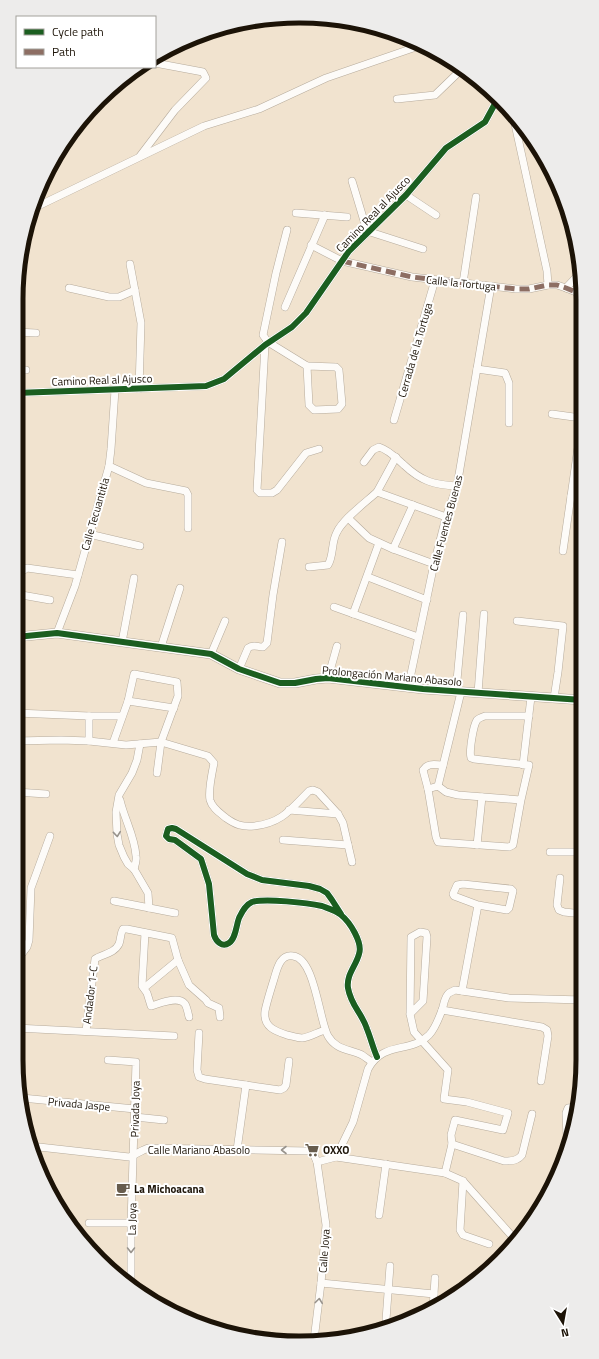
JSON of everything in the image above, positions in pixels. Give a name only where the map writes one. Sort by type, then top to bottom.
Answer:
[{"type":"street","points":[[40,205],[204,126],[259,109],[326,78],[413,48]]},
{"type":"street","points":[[138,158],[175,110],[206,78],[203,72],[157,62]]},
{"type":"street","points":[[397,99],[435,95],[458,73]]},
{"type":"street","name":"Camino Real al Ajusco","points":[[23,393],[206,386],[217,383],[232,374],[266,344],[292,327],[306,313],[348,251],[406,195],[446,148],[485,122],[495,104]]},
{"type":"street","points":[[516,127],[547,271],[548,285]]},
{"type":"street","points":[[352,181],[367,231],[423,249]]},
{"type":"street","points":[[406,195],[436,215]]},
{"type":"street","points":[[463,283],[476,197]]},
{"type":"street","points":[[296,213],[346,217]]},
{"type":"street","points":[[285,307],[324,215]]},
{"type":"street","points":[[286,230],[263,335],[266,344],[257,490],[260,493],[272,493],[277,490],[306,453],[319,449]]},
{"type":"street","name":"Calle la Tortuga","points":[[311,245],[342,260],[412,277],[529,290],[548,285],[566,288],[576,292]]},
{"type":"street","points":[[130,264],[140,323],[139,389]]},
{"type":"street","points":[[566,288],[575,279]]},
{"type":"street","name":"Cerrada de la Tortuga","points":[[394,420],[435,280]]},
{"type":"street","name":"Calle Fuentes Buenas","points":[[408,688],[434,564],[446,517],[457,486],[491,286]]},
{"type":"street","points":[[69,288],[109,297],[119,297],[135,290]]},
{"type":"street","points":[[23,332],[36,333]]},
{"type":"street","points":[[266,344],[307,366],[336,367],[339,370],[342,404],[338,409],[314,410],[309,405],[307,366]]},
{"type":"street","points":[[477,370],[505,372],[509,383],[509,423]]},
{"type":"street","name":"Calle Tecuantitla","points":[[56,633],[78,575],[109,466],[115,390]]},
{"type":"street","points":[[552,414],[576,417]]},
{"type":"street","points":[[364,462],[373,450],[378,447],[396,457],[422,479],[433,484],[457,486]]},
{"type":"street","points":[[309,567],[328,565],[331,561],[333,540],[337,531],[348,518],[377,492],[396,457]]},
{"type":"street","points":[[563,551],[576,462]]},
{"type":"street","points":[[109,466],[146,483],[186,491],[188,495],[188,528]]},
{"type":"street","points":[[377,492],[446,517]]},
{"type":"street","points":[[571,496],[576,497]]},
{"type":"street","points":[[393,549],[413,505]]},
{"type":"street","points":[[348,518],[369,538],[379,544],[434,564]]},
{"type":"street","points":[[90,534],[140,546]]},
{"type":"street","points":[[239,669],[248,648],[254,645],[264,647],[267,643],[282,542]]},
{"type":"street","points":[[353,614],[379,544]]},
{"type":"street","points":[[23,571],[27,568],[78,575]]},
{"type":"street","points":[[368,577],[426,600]]},
{"type":"street","points":[[122,642],[134,578]]},
{"type":"street","points":[[161,647],[180,588]]},
{"type":"street","points":[[23,595],[50,600]]},
{"type":"street","points":[[334,607],[418,637]]},
{"type":"street","points":[[478,693],[484,614]]},
{"type":"street","points":[[438,786],[459,692],[463,615]]},
{"type":"street","points":[[211,654],[225,621]]},
{"type":"street","points":[[517,621],[563,626],[554,698]]},
{"type":"street","name":"Prolongación Mariano Abasolo","points":[[23,636],[56,633],[211,654],[239,669],[280,683],[295,683],[328,678],[408,688],[576,700]]},
{"type":"street","points":[[328,678],[337,646]]},
{"type":"street","points":[[113,743],[128,701],[134,674],[177,682],[178,696],[161,742],[157,773]]},
{"type":"street","points":[[523,765],[531,697]]},
{"type":"street","points":[[128,701],[174,708]]},
{"type":"street","points":[[23,713],[122,716]]},
{"type":"street","points":[[89,716],[89,741]]},
{"type":"street","points":[[443,765],[429,765],[426,766],[424,770],[438,842],[509,847],[513,845],[529,765],[474,759],[471,758],[470,752],[475,724],[480,717],[529,716]]},
{"type":"street","points":[[23,741],[89,741],[126,745],[161,742],[208,756],[214,763],[210,798],[212,805],[237,826],[245,827],[274,822],[281,818],[309,791],[313,790],[318,792],[338,814],[343,823],[352,862]]},
{"type":"street","points":[[140,744],[137,760],[132,773],[119,796],[116,812],[119,845],[128,864],[134,869],[148,893],[150,902],[149,908]]},
{"type":"street","points":[[428,789],[438,786]]},
{"type":"street","points":[[438,786],[446,792],[521,800]]},
{"type":"street","points":[[23,792],[46,794]]},
{"type":"street","points":[[119,796],[123,814],[137,857],[134,869]]},
{"type":"street","points":[[477,845],[482,797]]},
{"type":"street","points":[[289,810],[338,814]]},
{"type":"street","points":[[341,914],[322,906],[263,900],[252,902],[245,908],[239,919],[231,942],[221,944],[216,941],[214,935],[209,884],[202,859],[175,840],[169,839],[166,836],[166,832],[168,829],[176,829],[247,874],[262,880],[309,886],[320,889],[330,896],[359,940],[359,955],[349,975],[348,986],[351,1002],[367,1028],[372,1045],[374,1060]]},
{"type":"street","points":[[23,952],[27,947],[29,940],[31,888],[50,836]]},
{"type":"street","points":[[283,840],[348,845]]},
{"type":"street","points":[[550,852],[576,852]]},
{"type":"street","points":[[560,878],[557,905],[559,910],[576,913]]},
{"type":"street","points":[[463,884],[511,889],[513,891],[510,908],[506,910],[478,905],[454,896],[453,894],[457,885],[463,884]]},
{"type":"street","points":[[114,901],[175,913]]},
{"type":"street","points":[[462,991],[478,905]]},
{"type":"street","name":"Andador 1-C","points":[[86,1031],[95,959],[114,951],[118,945],[123,929],[172,938],[178,960],[189,985],[208,1002],[219,1008],[220,1016]]},
{"type":"street","points":[[410,1014],[423,1001],[427,937],[426,933],[420,932],[411,937],[410,1014],[414,1032],[448,1070],[444,1099],[467,1102],[508,1112],[503,1130],[455,1120],[451,1135],[452,1144],[445,1173]]},
{"type":"street","points":[[145,933],[142,986],[148,993],[151,1006],[171,1001],[180,1001],[185,1004],[189,1017]]},
{"type":"street","points":[[325,1030],[303,1038],[297,1038],[276,1031],[269,1027],[266,1023],[265,1012],[278,966],[287,955],[295,956],[302,960],[306,967],[316,994],[325,1030],[329,1037],[339,1047],[374,1060]]},
{"type":"street","points":[[144,988],[178,960]]},
{"type":"street","points":[[336,1157],[353,1122],[368,1069],[374,1060],[384,1052],[422,1040],[430,1035],[436,1025],[445,998],[449,993],[455,990],[509,998],[576,1000]]},
{"type":"street","points":[[442,1010],[542,1027],[547,1030],[548,1036],[541,1081]]},
{"type":"street","points":[[23,1028],[174,1036]]},
{"type":"street","points":[[199,1033],[197,1070],[199,1076],[205,1079],[280,1090],[286,1085],[289,1061]]},
{"type":"street","name":"Privada Joya","points":[[108,1060],[136,1062],[134,1155]]},
{"type":"street","points":[[237,1150],[246,1085]]},
{"type":"street","name":"Privada Jaspe","points":[[25,1098],[135,1109]]},
{"type":"street","points":[[567,1132],[566,1113],[568,1108],[572,1107]]},
{"type":"street","points":[[452,1144],[504,1161],[519,1159],[522,1155],[532,1114]]},
{"type":"street","points":[[135,1117],[164,1120]]},
{"type":"street","name":"Calle Mariano Abasolo","points":[[38,1147],[129,1157],[141,1150],[149,1148],[302,1150],[309,1151],[314,1155],[317,1162]]},
{"type":"street","name":"La Joya","points":[[131,1279],[131,1223],[134,1155]]},
{"type":"street","points":[[317,1162],[336,1157],[445,1173],[463,1181],[512,1236]]},
{"type":"street","name":"Calle Joya","points":[[315,1335],[326,1225],[317,1162]]},
{"type":"street","points":[[379,1215],[386,1164]]},
{"type":"street","points":[[463,1181],[460,1230],[463,1235],[489,1244]]},
{"type":"street","points":[[89,1223],[131,1223]]},
{"type":"street","points":[[386,1320],[390,1266]]},
{"type":"street","points":[[434,1301],[435,1278]]},
{"type":"street","points":[[321,1283],[434,1294]]},
{"type":"marked path","points":[[342,261],[412,277],[516,289],[529,289],[548,285],[557,285],[576,292]]},
{"type":"cycle path","points":[[23,393],[206,386],[224,379],[265,345],[292,327],[306,313],[349,251],[406,195],[446,148],[485,122],[495,104]]},
{"type":"cycle path","points":[[23,636],[57,633],[211,654],[239,669],[280,683],[295,683],[328,678],[423,689],[576,700]]},
{"type":"cycle path","points":[[341,914],[327,893],[320,889],[309,886],[262,880],[247,874],[176,829],[168,829],[166,836],[169,839],[175,840],[201,859],[209,884],[214,935],[222,944],[224,945],[231,941],[241,913],[252,902],[297,902],[322,906],[335,911],[345,918],[355,933],[360,949],[358,958],[348,979],[349,994],[365,1023],[377,1057]]},
{"type":"place","name":"OXXO","points":[[312,1150]]},
{"type":"place","name":"La Michoacana","points":[[123,1189]]}]
